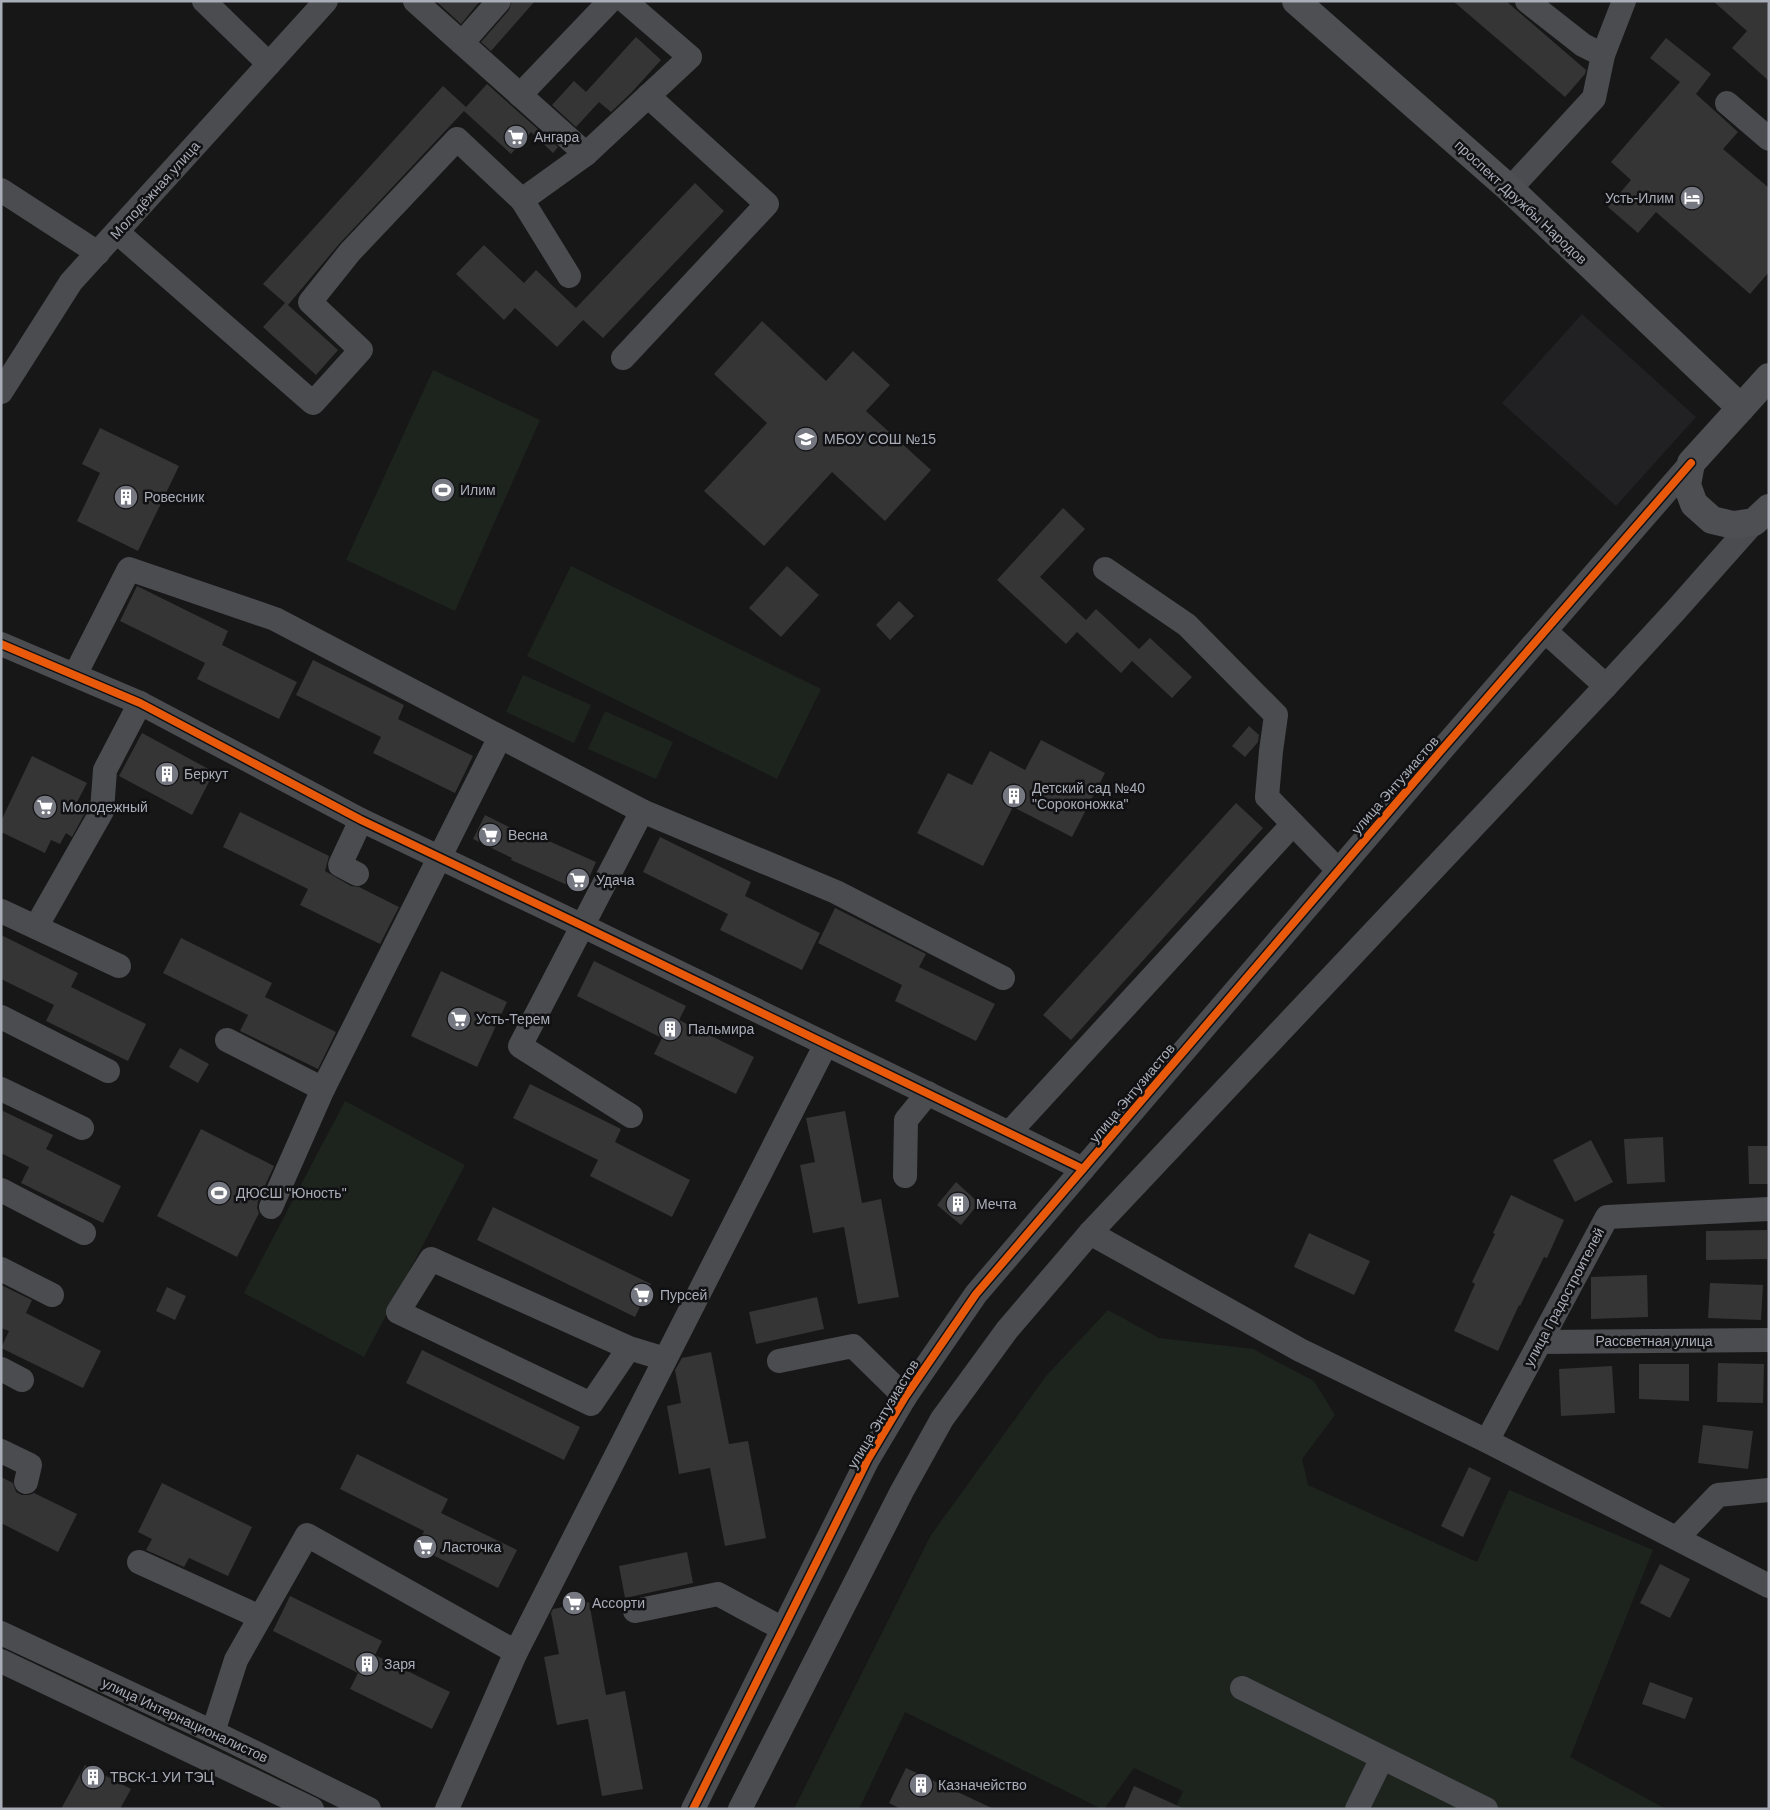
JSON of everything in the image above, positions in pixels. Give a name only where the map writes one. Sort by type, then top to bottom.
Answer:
[{"type":"main road","name":"проспект Дружбы Народов","points":[[1296,1],[1510,189],[1741,408]]},
{"type":"main road","points":[[1761,515],[1733,525],[1712,520],[1694,504],[1687,486],[1691,463],[1769,377]]},
{"type":"street","name":"Молодёжная улица","points":[[1,392],[71,282],[326,1]]},
{"type":"street","points":[[415,1],[586,154]]},
{"type":"street","points":[[462,43],[499,1]]},
{"type":"street","points":[[520,95],[610,1]]},
{"type":"street","points":[[522,200],[586,154],[690,57],[625,1]]},
{"type":"street","points":[[1527,1],[1583,45],[1602,54]]},
{"type":"street","points":[[1510,189],[1594,98],[1602,54],[1624,1]]},
{"type":"street","points":[[216,5],[269,64]]},
{"type":"street","points":[[623,358],[767,204],[648,96]]},
{"type":"street","points":[[1727,102],[1769,139]]},
{"type":"street","points":[[117,232],[313,403],[361,350],[310,302],[350,252],[457,139],[522,200],[569,276]]},
{"type":"street","points":[[1,190],[98,253]]},
{"type":"street","name":"улица Энтузиастов","points":[[693,1809],[868,1459],[904,1397],[976,1294],[1338,870],[1691,463]]},
{"type":"street","points":[[740,1809],[902,1491],[942,1419],[1007,1330],[1090,1233],[1606,686],[1761,515]]},
{"type":"street","points":[[75,675],[129,569],[275,619],[642,811],[836,892],[1003,978]]},
{"type":"street","points":[[1105,569],[1187,625],[1276,715],[1268,797],[1338,870]]},
{"type":"street","points":[[1545,632],[1606,686]]},
{"type":"street","points":[[1,644],[140,703],[361,820],[1083,1169]]},
{"type":"street","points":[[36,927],[102,811],[105,770],[140,703]]},
{"type":"street","points":[[271,1208],[323,1090],[438,857],[500,737]]},
{"type":"street","points":[[631,1116],[520,1046],[642,811]]},
{"type":"street","points":[[357,874],[340,865],[361,820]]},
{"type":"street","points":[[1009,1133],[1293,824]]},
{"type":"street","points":[[1,911],[119,966]]},
{"type":"street","points":[[1,1017],[108,1071]]},
{"type":"street","points":[[228,1040],[323,1090]]},
{"type":"street","points":[[447,1809],[516,1652],[826,1044]]},
{"type":"street","points":[[1,1089],[82,1128]]},
{"type":"street","points":[[905,1176],[906,1120],[928,1093]]},
{"type":"street","points":[[1,1190],[84,1233]]},
{"type":"street","name":"улица Градостроителей","points":[[1487,1441],[1607,1216],[1769,1209]]},
{"type":"street","points":[[1090,1233],[1300,1350],[1487,1441],[1769,1586]]},
{"type":"street","points":[[629,1348],[591,1404],[398,1312],[431,1259],[629,1348],[665,1359]]},
{"type":"street","points":[[1,1269],[52,1295]]},
{"type":"street","name":"Рассветная улица","points":[[1540,1342],[1769,1340]]},
{"type":"street","points":[[779,1361],[853,1346],[904,1397]]},
{"type":"street","points":[[1,1369],[22,1380]]},
{"type":"street","points":[[1,1451],[30,1465],[26,1482]]},
{"type":"street","points":[[1677,1538],[1718,1495],[1769,1490]]},
{"type":"street","points":[[213,1732],[236,1660],[307,1535],[516,1652]]},
{"type":"street","points":[[139,1562],[260,1617]]},
{"type":"street","points":[[635,1611],[718,1594],[783,1629]]},
{"type":"street","name":"улица Интернационалистов","points":[[1,1633],[213,1732],[369,1809]]},
{"type":"street","name":"улица Интернационалистов","points":[[1,1661],[312,1809]]},
{"type":"street","points":[[1242,1688],[1486,1809]]},
{"type":"street","points":[[1358,1809],[1382,1758]]},
{"type":"shaded area","points":[[1582,314],[1696,417],[1616,506],[1502,403]]},
{"type":"shaded area","name":"Илим","points":[[433,370],[540,420],[455,611],[346,560]]},
{"type":"shaded area","points":[[571,566],[821,689],[777,779],[527,656]]},
{"type":"shaded area","points":[[523,675],[591,705],[574,743],[506,712]]},
{"type":"shaded area","points":[[605,711],[673,742],[656,779],[588,749]]},
{"type":"shaded area","points":[[345,1101],[465,1165],[364,1357],[244,1293]]},
{"type":"shaded area","points":[[1108,1310],[1159,1338],[1253,1349],[1314,1381],[1335,1415],[1302,1459],[1308,1485],[1477,1562],[1509,1490],[1653,1550],[1570,1757],[1666,1809],[1175,1809],[1183,1791],[1134,1768],[1104,1809],[1102,1809],[905,1712],[859,1809],[794,1809],[931,1535],[1047,1375]]},
{"type":"building","points":[[436,1],[480,1],[461,24]]},
{"type":"building","points":[[512,1],[535,1],[491,51],[481,42],[509,10]]},
{"type":"building","points":[[1453,1],[1506,1],[1586,70],[1585,74],[1565,97]]},
{"type":"building","points":[[1713,1],[1765,1],[1769,5],[1769,81],[1732,48],[1747,31]]},
{"type":"building","points":[[636,37],[661,60],[611,112],[599,102],[576,127],[552,105],[574,81],[586,92]]},
{"type":"building","name":"Усть-Илим","points":[[1666,38],[1711,74],[1696,94],[1738,132],[1723,149],[1769,188],[1769,272],[1750,294],[1656,212],[1638,233],[1608,207],[1631,180],[1611,162],[1680,82],[1650,58]]},
{"type":"building","points":[[487,84],[558,147],[553,153],[531,132],[511,154],[464,111],[340,243],[288,305],[338,350],[316,375],[263,327],[285,303],[263,284],[443,86],[466,107]]},
{"type":"building","points":[[695,183],[724,211],[603,338],[583,320],[557,347],[515,308],[504,320],[456,274],[484,245],[524,283],[536,270],[576,308]]},
{"type":"building","name":"МБОУ СОШ №15","points":[[762,321],[826,381],[853,351],[890,385],[866,411],[931,470],[885,521],[832,472],[764,546],[704,491],[767,423],[714,374]]},
{"type":"building","name":"Ровесник","points":[[100,428],[179,466],[138,551],[77,521],[100,473],[82,464]]},
{"type":"building","points":[[1063,508],[1085,529],[1040,577],[1086,620],[1096,609],[1139,649],[1150,638],[1192,677],[1172,698],[1132,661],[1121,673],[1077,632],[1066,644],[997,580]]},
{"type":"building","points":[[787,566],[819,595],[781,637],[749,608]]},
{"type":"building","points":[[137,586],[228,631],[222,645],[297,682],[279,719],[197,679],[205,663],[120,621]]},
{"type":"building","points":[[899,601],[914,616],[890,640],[876,625]]},
{"type":"building","points":[[313,660],[404,705],[398,719],[473,756],[455,793],[373,753],[381,737],[296,695]]},
{"type":"building","points":[[1249,726],[1259,735],[1258,742],[1245,757],[1232,746]]},
{"type":"building","name":"Беркут","points":[[142,733],[214,772],[192,815],[119,776]]},
{"type":"building","name":"Детский сад №40 \"Сороконожка\"","points":[[1041,740],[1105,773],[1072,837],[1013,807],[983,866],[917,833],[948,773],[972,785],[990,751],[1025,770]]},
{"type":"building","name":"Молодежный","points":[[32,756],[87,783],[76,804],[87,809],[72,837],[66,833],[60,844],[51,840],[45,853],[1,832],[1,821]]},
{"type":"building","points":[[1236,803],[1263,828],[1071,1040],[1043,1015]]},
{"type":"building","points":[[240,812],[329,856],[325,871],[351,886],[359,887],[399,907],[380,944],[300,905],[308,889],[223,847]]},
{"type":"building","points":[[485,815],[523,834],[524,830],[596,862],[583,892],[511,860],[512,858],[473,839]]},
{"type":"building","points":[[660,837],[751,882],[745,896],[820,933],[802,970],[720,930],[728,914],[643,872]]},
{"type":"building","points":[[835,908],[926,954],[919,967],[995,1004],[976,1041],[895,1001],[902,985],[818,943]]},
{"type":"building","points":[[1,935],[78,973],[71,987],[146,1024],[128,1061],[46,1021],[54,1005],[1,979]]},
{"type":"building","points":[[181,938],[272,983],[265,997],[336,1032],[318,1069],[240,1031],[248,1015],[163,973]]},
{"type":"building","name":"Пальмира","points":[[594,961],[686,1006],[679,1020],[754,1057],[736,1094],[654,1054],[662,1038],[577,996]]},
{"type":"building","name":"Усть-Терем","points":[[441,971],[507,1002],[477,1067],[411,1036]]},
{"type":"building","points":[[180,1048],[209,1064],[198,1083],[169,1067]]},
{"type":"building","points":[[530,1084],[621,1129],[615,1142],[690,1180],[672,1217],[590,1176],[598,1160],[513,1118]]},
{"type":"building","points":[[1,1110],[53,1135],[46,1149],[121,1186],[103,1223],[21,1183],[29,1167],[1,1153]]},
{"type":"building","points":[[845,1111],[862,1203],[881,1199],[899,1297],[858,1304],[844,1227],[813,1233],[800,1165],[815,1162],[806,1118]]},
{"type":"building","name":"ДЮСШ \"Юность\"","points":[[201,1129],[274,1166],[258,1201],[257,1208],[259,1213],[237,1257],[157,1216]]},
{"type":"building","points":[[1663,1137],[1665,1182],[1627,1184],[1624,1139]]},
{"type":"building","points":[[1591,1140],[1613,1182],[1575,1202],[1553,1160]]},
{"type":"building","points":[[1748,1146],[1769,1146],[1769,1184],[1749,1184]]},
{"type":"building","name":"Мечта","points":[[956,1182],[979,1203],[961,1225],[937,1205]]},
{"type":"building","points":[[1511,1195],[1564,1220],[1547,1258],[1544,1257],[1519,1305],[1498,1351],[1454,1331],[1475,1284],[1472,1282]]},
{"type":"building","points":[[493,1207],[651,1284],[635,1317],[477,1240]]},
{"type":"building","points":[[1767,1230],[1767,1259],[1706,1260],[1706,1231]]},
{"type":"building","points":[[1309,1233],[1370,1261],[1354,1295],[1294,1267]]},
{"type":"building","points":[[1647,1275],[1648,1317],[1591,1319],[1591,1277]]},
{"type":"building","points":[[1710,1283],[1763,1285],[1761,1320],[1708,1318]]},
{"type":"building","points":[[1,1285],[32,1300],[26,1313],[101,1351],[83,1388],[1,1348],[9,1331],[1,1328]]},
{"type":"building","points":[[167,1287],[186,1296],[175,1320],[156,1311]]},
{"type":"building","points":[[817,1297],[824,1329],[756,1344],[749,1312]]},
{"type":"building","points":[[422,1350],[580,1427],[564,1460],[406,1383]]},
{"type":"building","points":[[711,1352],[729,1444],[748,1441],[766,1538],[725,1546],[710,1468],[679,1474],[667,1406],[681,1403],[675,1370],[682,1358]]},
{"type":"building","points":[[1718,1363],[1764,1364],[1763,1403],[1717,1402]]},
{"type":"building","points":[[1639,1364],[1689,1364],[1689,1401],[1639,1399]]},
{"type":"building","points":[[1612,1366],[1615,1413],[1561,1416],[1559,1369]]},
{"type":"building","points":[[1703,1425],[1753,1431],[1748,1469],[1698,1463]]},
{"type":"building","points":[[357,1454],[448,1499],[441,1513],[517,1550],[498,1588],[417,1547],[424,1531],[340,1489]]},
{"type":"building","points":[[1469,1467],[1491,1478],[1463,1537],[1441,1526]]},
{"type":"building","points":[[1,1477],[13,1483],[16,1492],[22,1495],[34,1493],[77,1514],[58,1552],[1,1523]]},
{"type":"building","points":[[162,1483],[252,1527],[228,1576],[189,1558],[184,1567],[146,1550],[152,1539],[138,1532]]},
{"type":"building","points":[[687,1552],[693,1583],[625,1598],[619,1566]]},
{"type":"building","points":[[1660,1564],[1690,1579],[1670,1618],[1640,1603]]},
{"type":"building","name":"Заря","points":[[290,1596],[382,1641],[375,1655],[450,1692],[432,1729],[350,1689],[358,1673],[273,1631]]},
{"type":"building","points":[[589,1602],[606,1695],[625,1691],[643,1789],[602,1796],[588,1719],[557,1725],[544,1657],[559,1654],[551,1613],[553,1609]]},
{"type":"building","points":[[1650,1682],[1693,1698],[1685,1719],[1642,1704]]},
{"type":"building","name":"ТВСК-1 УИ ТЭЦ","points":[[85,1765],[131,1789],[120,1809],[61,1809]]},
{"type":"building","name":"Казначейство","points":[[906,1768],[994,1809],[901,1809],[889,1803]]},
{"type":"building","points":[[1134,1786],[1185,1809],[1124,1809]]},
{"type":"cycle path","points":[[693,1809],[868,1459],[905,1397],[976,1294],[1439,753],[1691,463]]},
{"type":"cycle path","points":[[1,644],[140,703],[361,820],[1083,1169]]},
{"type":"place","name":"Ангара","points":[[516,137]]},
{"type":"place","name":"Усть-Илим","points":[[1692,198]]},
{"type":"place","name":"МБОУ СОШ №15","points":[[806,439]]},
{"type":"place","name":"Илим","points":[[443,490]]},
{"type":"place","name":"Ровесник","points":[[126,497]]},
{"type":"place","name":"Беркут","points":[[167,774]]},
{"type":"place","name":"Детский сад №40 \"Сороконожка\"","points":[[1014,796]]},
{"type":"place","name":"Молодежный","points":[[45,807]]},
{"type":"place","name":"Весна","points":[[490,835]]},
{"type":"place","name":"Удача","points":[[578,880]]},
{"type":"place","name":"Усть-Терем","points":[[459,1019]]},
{"type":"place","name":"Пальмира","points":[[670,1029]]},
{"type":"place","name":"ДЮСШ \"Юность\"","points":[[219,1193]]},
{"type":"place","name":"Мечта","points":[[958,1204]]},
{"type":"place","name":"Пурсей","points":[[642,1295]]},
{"type":"place","name":"Ласточка","points":[[425,1547]]},
{"type":"place","name":"Ассорти","points":[[574,1603]]},
{"type":"place","name":"Заря","points":[[367,1664]]},
{"type":"place","name":"ТВСК-1 УИ ТЭЦ","points":[[93,1777]]},
{"type":"place","name":"Казначейство","points":[[921,1785]]}]
